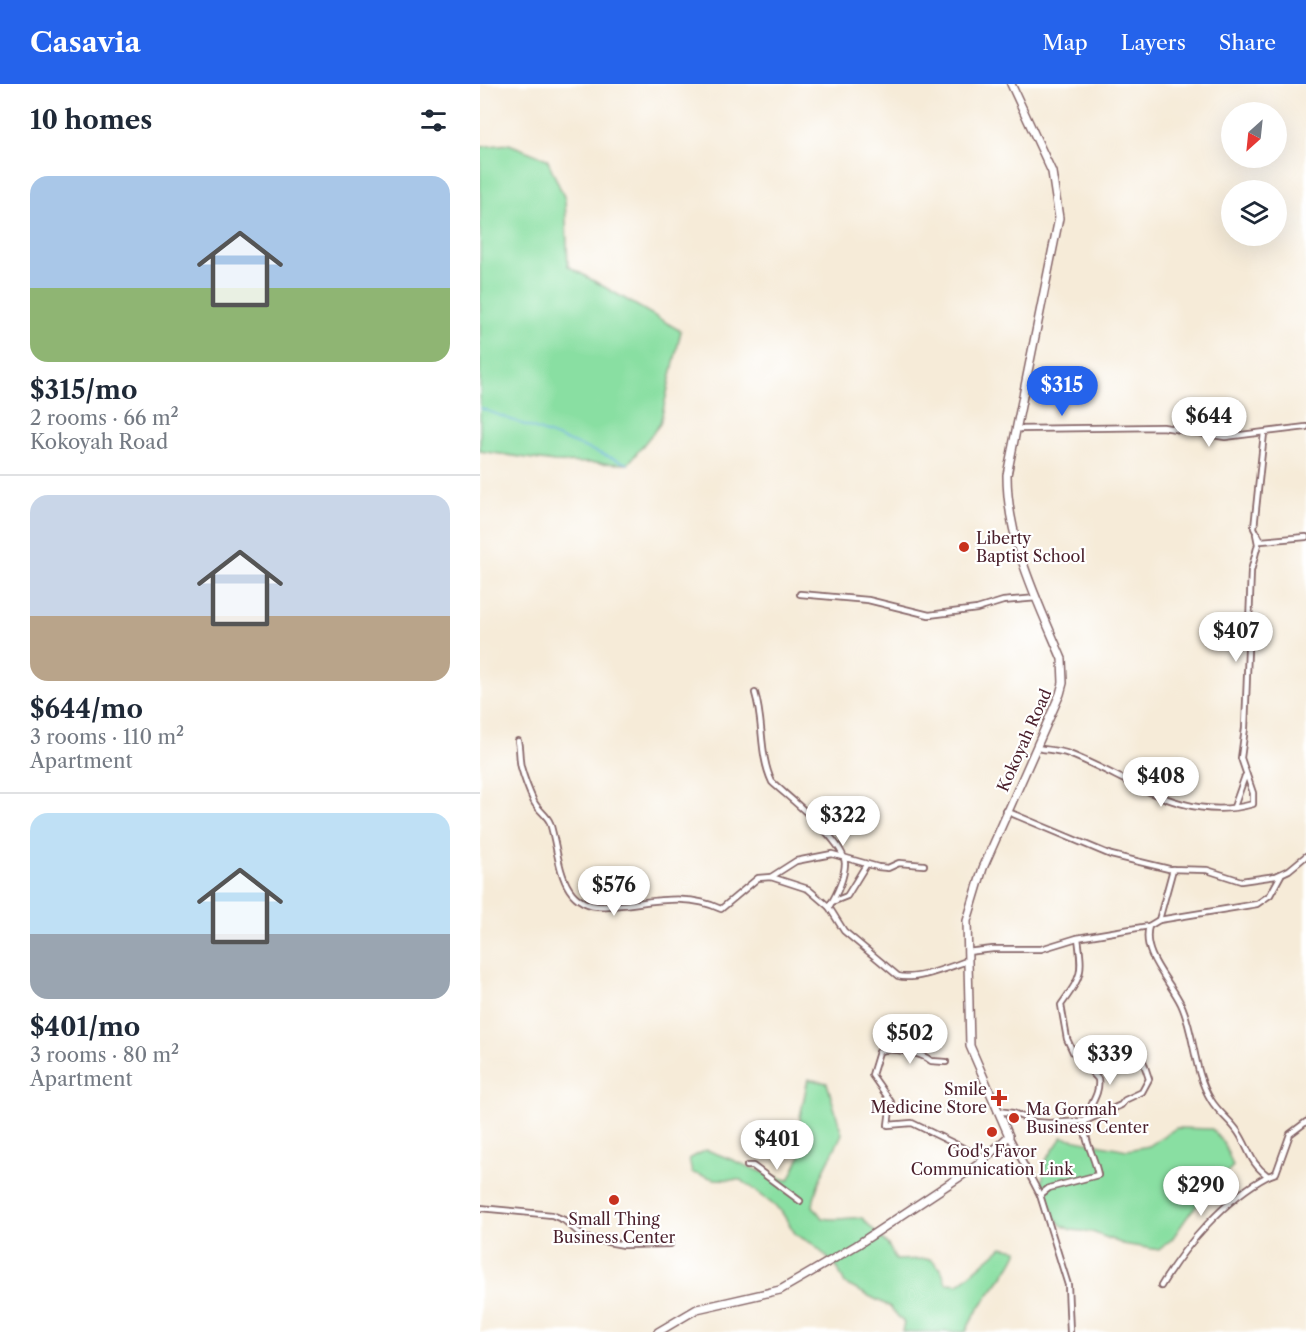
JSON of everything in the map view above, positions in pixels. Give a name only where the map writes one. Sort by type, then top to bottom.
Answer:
[{"type":"main road","name":"Kokoyah Road","points":[[1009,1136],[970,1046],[967,921],[973,898],[1006,811],[1037,748],[1063,683],[1062,658],[1020,555],[1007,506],[1007,475],[1059,218],[1052,172],[1011,84]]},
{"type":"main road","points":[[658,1332],[697,1310],[780,1290],[857,1245],[986,1159],[1009,1136]]},
{"type":"street","points":[[1016,429],[1163,427],[1225,437],[1306,427]]},
{"type":"street","points":[[1037,748],[1065,753],[1091,763],[1127,784],[1189,806],[1234,807],[1253,804],[1253,793],[1245,776],[1241,758],[1245,728],[1251,571],[1258,544],[1253,519],[1264,433]]},
{"type":"street","points":[[1256,534],[1261,541],[1306,537]]},
{"type":"street","points":[[800,594],[868,600],[929,615],[976,609],[1003,601],[1038,598]]},
{"type":"street","points":[[755,693],[760,708],[766,771],[772,782],[833,837],[844,859],[839,891],[830,904]]},
{"type":"street","points":[[518,741],[522,757],[520,766],[538,809],[550,821],[558,851],[557,860],[566,885],[576,899],[593,906],[669,899],[706,902],[721,909],[758,878],[771,877],[808,889],[830,904],[844,931],[898,976],[908,978],[923,975],[968,961]]},
{"type":"street","points":[[1234,807],[1245,776]]},
{"type":"street","points":[[1006,811],[1086,847],[1154,867],[1207,870],[1240,881],[1267,879],[1282,873],[1306,856]]},
{"type":"street","points":[[771,877],[803,859],[832,854],[866,865],[888,868],[899,863],[924,864]]},
{"type":"street","points":[[830,904],[847,896],[866,865]]},
{"type":"street","points":[[1159,920],[1173,869]]},
{"type":"street","points":[[967,952],[993,949],[1041,950],[1078,938],[1149,926],[1159,920],[1257,904],[1270,895],[1282,873]]},
{"type":"street","points":[[1149,926],[1146,937],[1151,955],[1182,1005],[1197,1065],[1211,1100],[1238,1133],[1254,1166],[1268,1176]]},
{"type":"street","points":[[1040,1195],[1049,1188],[1098,1175],[1092,1151],[1084,1136],[1085,1120],[1096,1095],[1098,1079],[1070,1046],[1061,1005],[1078,984],[1081,963],[1078,938]]},
{"type":"street","points":[[997,1111],[1013,1113],[1035,1122],[1085,1120],[1121,1105],[1125,1100],[1143,1092],[1149,1078],[1137,1046]]},
{"type":"street","points":[[945,1062],[931,1060],[926,1055],[889,1048],[879,1052],[872,1075],[891,1102],[888,1125],[912,1122],[986,1159]]},
{"type":"street","points":[[1161,1286],[1171,1269],[1215,1218],[1251,1185],[1276,1173],[1290,1134],[1306,1122]]},
{"type":"street","name":"Kokoyah Road","points":[[1009,1136],[1040,1195],[1068,1285],[1070,1332]]},
{"type":"street","points":[[747,1166],[753,1167],[800,1201]]},
{"type":"street","points":[[480,1208],[552,1215],[564,1220],[585,1238],[624,1245],[669,1244]]},
{"type":"green space","points":[[509,144],[547,159],[565,199],[568,266],[681,331],[660,424],[628,464],[554,462],[480,451],[480,147]]},
{"type":"green space","points":[[808,1079],[827,1083],[842,1134],[815,1196],[813,1206],[822,1218],[862,1218],[888,1245],[896,1260],[930,1259],[941,1269],[946,1283],[959,1284],[1002,1247],[1018,1250],[1013,1261],[977,1310],[966,1332],[902,1332],[904,1323],[889,1306],[845,1284],[837,1267],[813,1244],[796,1235],[781,1211],[751,1187],[741,1180],[715,1179],[692,1173],[689,1159],[706,1150],[789,1180],[800,1157],[800,1117]]},
{"type":"green space","points":[[1176,1128],[1212,1129],[1224,1143],[1233,1166],[1190,1213],[1172,1239],[1159,1250],[1123,1244],[1092,1232],[1071,1230],[1061,1225],[1055,1218],[1042,1182],[1046,1160],[1062,1137],[1127,1150],[1149,1146]]},
{"type":"waterway","points":[[480,408],[628,464]]},
{"type":"place","name":"Liberty Baptist School","points":[[964,547]]},
{"type":"place","name":"Smile Medicine Store","points":[[999,1098]]},
{"type":"place","name":"Ma Gormah Business Center","points":[[1014,1118]]},
{"type":"place","name":"God's Favor Communication Link","points":[[992,1132]]},
{"type":"place","name":"Small Thing Business Center","points":[[614,1200]]}]
